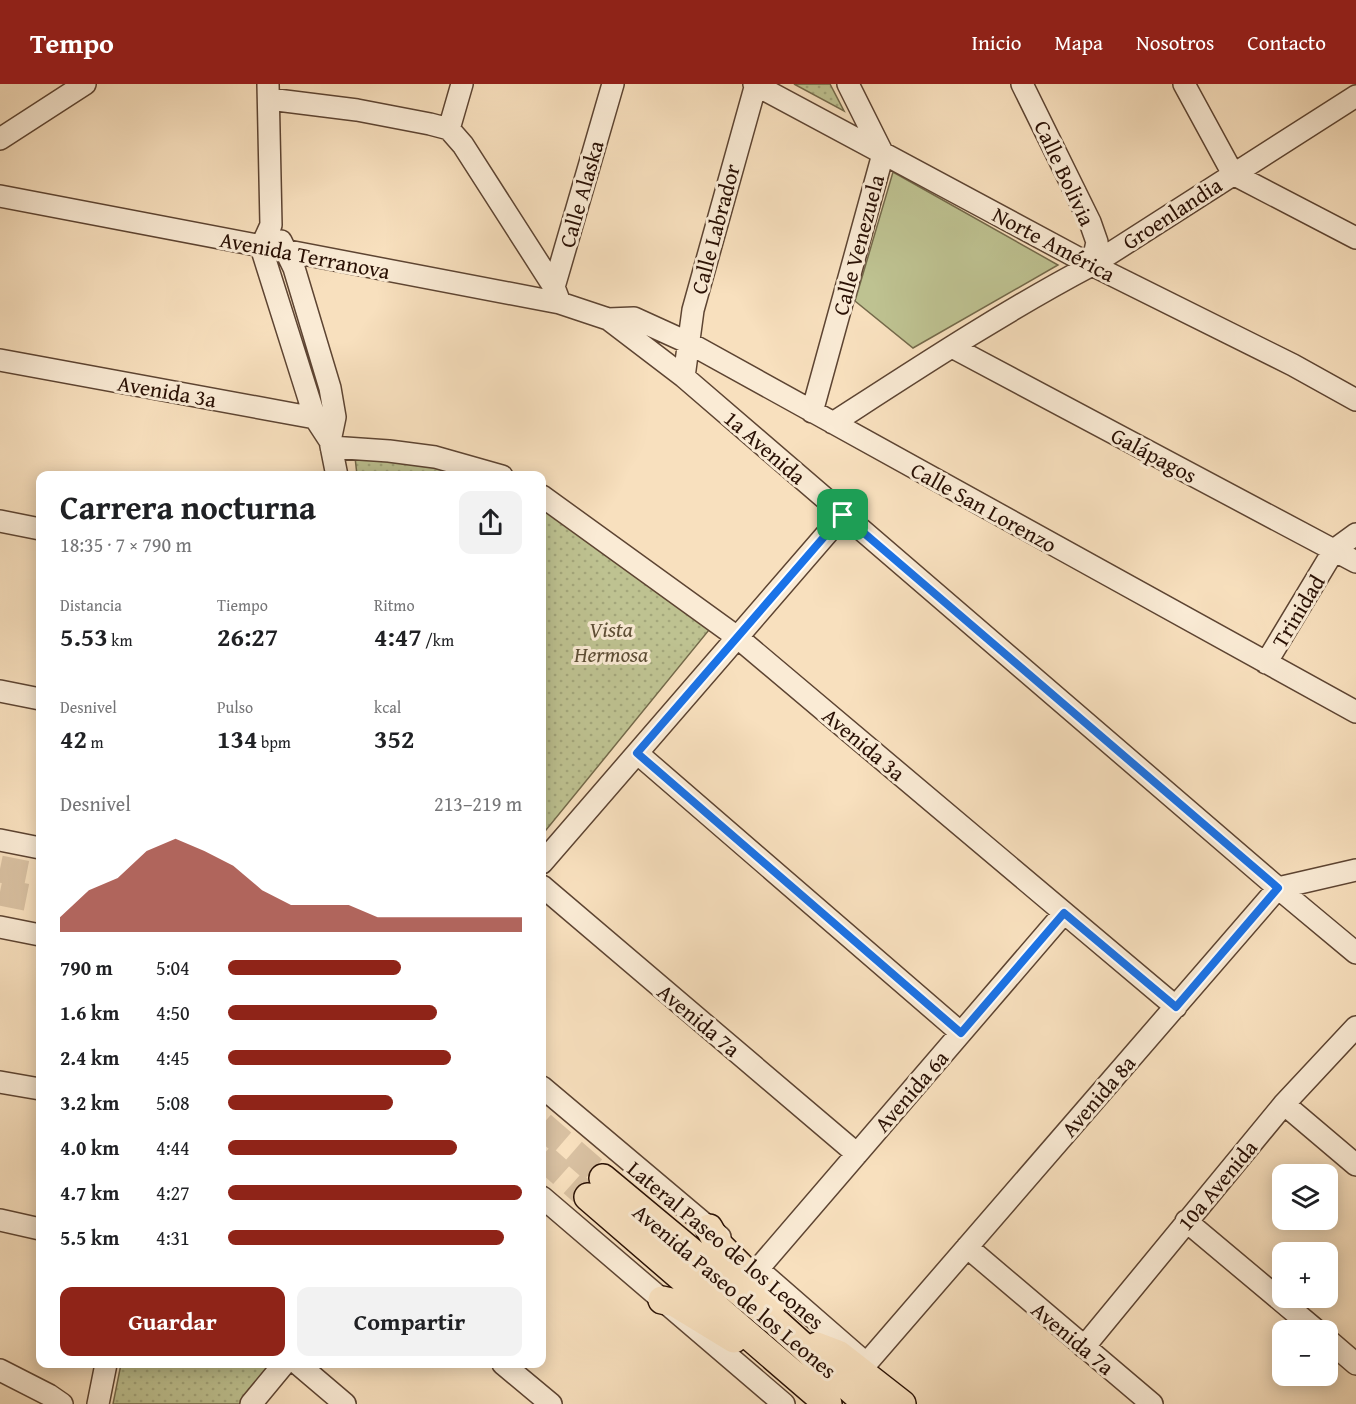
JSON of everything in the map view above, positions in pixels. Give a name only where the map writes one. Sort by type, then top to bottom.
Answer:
[{"type":"main road","name":"Avenida Paseo de los Leones","points":[[820,1400],[596,1188],[777,1323],[867,1404]]},
{"type":"main road","points":[[709,1228],[718,1244],[769,1295],[776,1306],[777,1323]]},
{"type":"main road","points":[[662,1300],[675,1303],[741,1343],[769,1352]]},
{"type":"main road","points":[[800,1344],[825,1348],[838,1354],[902,1404]]},
{"type":"street","points":[[0,140],[85,84]]},
{"type":"street","points":[[449,129],[462,84]]},
{"type":"street","name":"Calle Alaska","points":[[557,295],[613,84]]},
{"type":"street","name":"Norte América","points":[[756,84],[1092,265],[1293,365],[1356,400]]},
{"type":"street","name":"Calle Labrador","points":[[684,377],[693,310],[756,84]]},
{"type":"street","name":"Calle Venezuela","points":[[812,412],[883,154],[848,84]]},
{"type":"street","name":"Calle Bolivia","points":[[1022,84],[1090,222],[1097,242],[1092,265]]},
{"type":"street","points":[[1184,84],[1233,174],[1356,238]]},
{"type":"street","points":[[336,471],[325,417],[261,247],[271,225],[269,91],[449,129],[463,145],[557,295]]},
{"type":"street","name":"Groenlandia","points":[[833,423],[952,347],[1059,282],[1092,265],[1356,96]]},
{"type":"street","name":"Avenida Terranova","points":[[0,194],[261,247],[557,295],[608,319]]},
{"type":"street","points":[[271,225],[294,268],[330,387],[325,417]]},
{"type":"street","name":"Calle San Lorenzo","points":[[608,319],[634,318],[689,343],[1356,712]]},
{"type":"street","name":"1a Avenida","points":[[608,319],[684,377],[1278,888],[1356,952]]},
{"type":"street","name":"Galápagos","points":[[952,347],[1356,562]]},
{"type":"street","name":"Avenida 3a","points":[[0,360],[325,417]]},
{"type":"street","points":[[330,444],[435,457],[484,471]]},
{"type":"street","name":"Avenida 3a","points":[[546,499],[737,637],[1176,1007]]},
{"type":"street","points":[[546,858],[843,515]]},
{"type":"street","points":[[0,521],[36,528]]},
{"type":"street","name":"Trinidad","points":[[1266,663],[1334,550],[1356,534]]},
{"type":"street","points":[[0,691],[36,698]]},
{"type":"street","points":[[637,753],[961,1033]]},
{"type":"street","points":[[0,840],[36,847]]},
{"type":"street","points":[[1278,888],[1356,870]]},
{"type":"street","name":"Avenida 8a","points":[[866,1364],[1278,888]]},
{"type":"street","name":"Avenida 7a","points":[[546,889],[857,1154]]},
{"type":"street","name":"Avenida 6a","points":[[758,1269],[1064,913]]},
{"type":"street","points":[[0,927],[36,934]]},
{"type":"street","name":"10a Avenida","points":[[1084,1347],[1284,1104],[1356,1028]]},
{"type":"street","points":[[0,1082],[36,1088]]},
{"type":"street","name":"Lateral Paseo de los Leones","points":[[546,1090],[758,1269],[909,1404]]},
{"type":"street","points":[[1284,1104],[1356,1165]]},
{"type":"street","points":[[546,1200],[784,1404]]},
{"type":"street","points":[[0,1220],[36,1228]]},
{"type":"street","points":[[1186,1221],[1304,1320]]},
{"type":"street","name":"Avenida 7a","points":[[967,1248],[1152,1404]]},
{"type":"street","points":[[1338,1349],[1356,1364]]},
{"type":"street","points":[[98,1404],[105,1368]]},
{"type":"street","points":[[251,1404],[281,1368]]},
{"type":"street","points":[[303,1368],[345,1404]]},
{"type":"street","points":[[508,1368],[551,1404]]},
{"type":"street","points":[[0,1370],[51,1401]]},
{"type":"green space","points":[[794,84],[830,84],[844,111]]},
{"type":"green space","points":[[893,172],[1058,265],[913,348],[855,301]]},
{"type":"green space","points":[[355,457],[458,471],[357,471]]},
{"type":"green space","name":"Vista Hermosa","points":[[546,508],[709,630],[546,830]]},
{"type":"green space","points":[[120,1368],[273,1368],[243,1404],[113,1404]]},
{"type":"tunnel","points":[[0,869],[36,876]]},
{"type":"tunnel","points":[[0,892],[36,899]]},
{"type":"tunnel","points":[[546,1128],[603,1178]]},
{"type":"tunnel","points":[[546,1160],[588,1197]]},
{"type":"route","points":[[843,515],[1278,888],[1176,1007],[1064,913],[961,1033],[637,753],[843,515]]}]
